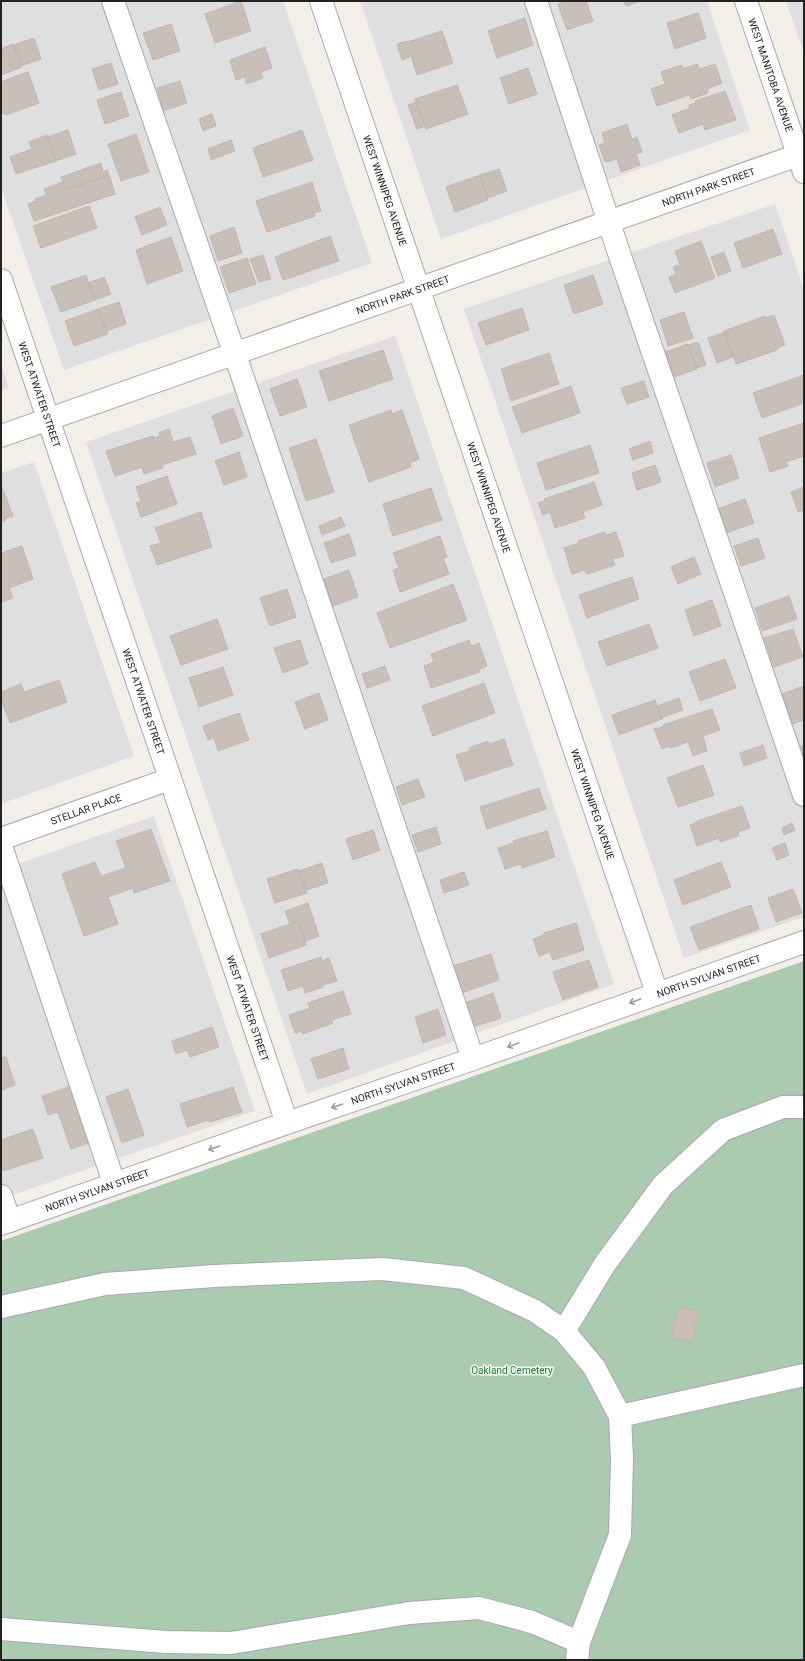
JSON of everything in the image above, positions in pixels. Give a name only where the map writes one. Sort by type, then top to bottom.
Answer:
[{"type":"street","points":[[113,1],[234,353],[473,1060]]},
{"type":"street","name":"WEST WINNIPEG AVENUE","points":[[321,1],[657,993]]},
{"type":"street","points":[[536,1],[804,795]]},
{"type":"street","name":"WEST MANITOBA AVENUE","points":[[746,1],[802,160]]},
{"type":"street","name":"NORTH PARK STREET","points":[[1,436],[609,221],[802,160]]},
{"type":"street","name":"WEST ATWATER STREET","points":[[1,280],[287,1123]]},
{"type":"street","name":"STELLAR PLACE","points":[[1,839],[170,779]]},
{"type":"street","points":[[1,846],[114,1183]]},
{"type":"street","name":"NORTH SYLVAN STREET","points":[[5,1222],[287,1123],[473,1060],[657,993],[804,942]]},
{"type":"street","points":[[564,1331],[605,1264],[663,1185],[723,1130],[783,1107],[804,1107]]},
{"type":"street","points":[[1,1196],[5,1222]]},
{"type":"street","points":[[1,1307],[105,1284],[214,1276],[383,1269],[464,1278],[535,1311],[564,1331],[594,1367],[620,1416],[622,1459],[620,1535],[578,1651],[532,1622],[479,1608],[409,1613],[229,1652],[166,1642],[1,1629]]},
{"type":"street","points":[[620,1416],[804,1375]]},
{"type":"shaded area","points":[[1,1],[283,1],[372,263],[64,370],[1,187]]},
{"type":"shaded area","points":[[360,1],[707,1],[750,130],[441,239]]},
{"type":"shaded area","points":[[786,1],[804,1],[804,53]]},
{"type":"shaded area","points":[[775,204],[804,290],[804,917],[684,958],[464,309]]},
{"type":"shaded area","points":[[395,336],[614,984],[307,1094],[86,442]]},
{"type":"shaded area","points":[[1,365],[9,388],[1,391]]},
{"type":"shaded area","points":[[34,462],[134,756],[1,804],[1,473]]},
{"type":"shaded area","points":[[154,816],[255,1111],[1,1199],[1,870]]},
{"type":"green space","name":"Oakland Cemetery","points":[[804,961],[804,1660],[1,1660],[1,1241]]},
{"type":"building","points":[[241,1],[251,31],[215,43],[205,14]]},
{"type":"building","points":[[566,1],[586,1],[593,21],[567,30],[558,4]]},
{"type":"building","points":[[624,1],[641,1],[626,6]]},
{"type":"building","points":[[698,13],[706,38],[675,49],[667,23]]},
{"type":"building","points":[[525,18],[533,45],[497,58],[488,31]]},
{"type":"building","points":[[171,24],[180,51],[153,60],[143,33]]},
{"type":"building","points":[[442,31],[453,63],[417,75],[411,56],[402,60],[397,44]]},
{"type":"building","points":[[34,38],[41,59],[21,66],[14,45]]},
{"type":"building","points":[[13,44],[22,67],[1,75],[1,49]]},
{"type":"building","points":[[265,47],[272,68],[261,72],[263,78],[247,84],[245,77],[236,80],[230,60]]},
{"type":"building","points":[[111,63],[118,84],[99,90],[92,69]]},
{"type":"building","points":[[697,64],[699,69],[715,64],[722,83],[707,89],[708,93],[691,99],[689,95],[657,106],[651,89],[665,84],[661,72],[682,65],[683,69]]},
{"type":"building","points":[[528,68],[537,94],[509,104],[500,78]]},
{"type":"building","points":[[28,72],[39,103],[6,115],[5,113],[1,114],[1,82]]},
{"type":"building","points":[[180,81],[187,103],[163,111],[157,88]]},
{"type":"building","points":[[457,85],[468,114],[426,129],[415,99]]},
{"type":"building","points":[[725,91],[736,120],[705,130],[703,124],[679,133],[672,115],[690,108],[689,105],[696,103],[695,101]]},
{"type":"building","points":[[121,92],[129,116],[105,124],[97,100]]},
{"type":"building","points":[[416,102],[425,126],[417,129],[408,105]]},
{"type":"building","points":[[212,114],[216,126],[203,131],[199,119]]},
{"type":"building","points":[[627,124],[632,139],[637,137],[642,152],[636,154],[640,165],[621,172],[617,159],[605,162],[599,145],[605,143],[602,133]]},
{"type":"building","points":[[68,130],[76,154],[56,161],[47,137]]},
{"type":"building","points":[[302,130],[313,160],[263,177],[253,148]]},
{"type":"building","points":[[136,134],[149,172],[121,181],[108,144]]},
{"type":"building","points":[[47,135],[56,161],[16,174],[10,157],[32,149],[29,142]]},
{"type":"building","points":[[231,140],[235,151],[211,160],[208,149]]},
{"type":"building","points":[[101,163],[103,172],[107,170],[109,175],[66,190],[61,177]]},
{"type":"building","points":[[499,169],[507,191],[488,198],[480,175]]},
{"type":"building","points":[[109,175],[115,194],[34,221],[28,204],[36,201],[35,199],[47,195],[44,189],[63,182],[66,190]]},
{"type":"building","points":[[480,175],[488,200],[455,212],[446,187]]},
{"type":"building","points":[[312,182],[321,211],[314,213],[315,216],[267,232],[256,201]]},
{"type":"building","points":[[89,206],[97,228],[41,248],[33,226]]},
{"type":"building","points":[[160,207],[167,225],[142,235],[135,217]]},
{"type":"building","points":[[234,227],[242,253],[218,261],[210,236]]},
{"type":"building","points":[[773,229],[782,254],[743,268],[734,243]]},
{"type":"building","points":[[330,236],[339,261],[283,280],[275,257]]},
{"type":"building","points":[[171,237],[183,271],[147,284],[136,250]]},
{"type":"building","points":[[701,241],[715,278],[675,293],[669,277],[676,274],[673,267],[680,265],[675,251]]},
{"type":"building","points":[[724,252],[731,271],[718,276],[711,257]]},
{"type":"building","points":[[263,255],[271,279],[259,282],[250,259]]},
{"type":"building","points":[[247,258],[256,284],[229,293],[220,267]]},
{"type":"building","points":[[86,275],[95,300],[61,312],[51,287]]},
{"type":"building","points":[[593,275],[603,304],[574,314],[564,285]]},
{"type":"building","points":[[104,277],[111,294],[95,300],[88,283]]},
{"type":"building","points":[[119,302],[126,324],[106,331],[98,309]]},
{"type":"building","points":[[522,308],[529,330],[486,345],[478,323]]},
{"type":"building","points":[[98,309],[108,334],[74,346],[65,321]]},
{"type":"building","points":[[684,312],[693,338],[668,346],[660,320]]},
{"type":"building","points":[[774,315],[785,345],[777,348],[777,350],[736,364],[724,331],[765,316],[766,318]]},
{"type":"building","points":[[725,332],[733,357],[717,363],[708,338]]},
{"type":"building","points":[[698,342],[706,365],[696,368],[689,345]]},
{"type":"building","points":[[688,344],[697,369],[674,377],[665,352]]},
{"type":"building","points":[[383,350],[393,379],[329,401],[319,371]]},
{"type":"building","points":[[549,353],[559,384],[511,401],[501,369]]},
{"type":"building","points":[[804,375],[804,403],[762,418],[753,393]]},
{"type":"building","points":[[297,379],[307,407],[280,416],[270,389]]},
{"type":"building","points":[[644,381],[649,397],[627,404],[621,388]]},
{"type":"building","points":[[571,386],[580,413],[522,433],[512,407]]},
{"type":"building","points":[[233,408],[243,436],[221,444],[212,416]]},
{"type":"building","points":[[391,410],[392,414],[402,410],[419,459],[410,463],[411,467],[369,482],[349,425]]},
{"type":"building","points":[[804,423],[804,456],[786,462],[788,466],[770,472],[759,438]]},
{"type":"building","points":[[169,429],[173,442],[190,437],[196,454],[162,465],[163,468],[144,474],[142,467],[115,476],[106,451],[153,436],[153,438],[160,436],[159,433]]},
{"type":"building","points":[[316,439],[334,492],[306,501],[289,448]]},
{"type":"building","points":[[650,441],[653,453],[633,460],[629,449]]},
{"type":"building","points":[[590,445],[599,473],[546,490],[537,463]]},
{"type":"building","points":[[239,452],[247,477],[224,485],[215,461]]},
{"type":"building","points":[[731,455],[739,478],[715,487],[707,463]]},
{"type":"building","points":[[655,465],[661,482],[637,490],[632,473]]},
{"type":"building","points":[[167,476],[177,504],[141,517],[136,503],[141,501],[136,487]]},
{"type":"building","points":[[594,482],[602,505],[583,512],[585,518],[555,528],[550,512],[543,515],[538,503],[545,501],[544,499]]},
{"type":"building","points":[[1,487],[13,516],[5,518],[6,520],[1,522]]},
{"type":"building","points":[[804,487],[804,510],[798,512],[791,492]]},
{"type":"building","points":[[431,488],[442,520],[393,536],[383,504]]},
{"type":"building","points":[[745,499],[754,523],[726,533],[718,509]]},
{"type":"building","points":[[201,512],[212,547],[157,565],[150,546],[161,543],[155,528]]},
{"type":"building","points":[[341,517],[345,526],[322,535],[319,526]]},
{"type":"building","points":[[605,532],[606,535],[616,532],[624,556],[613,559],[615,565],[587,574],[585,570],[572,574],[564,548],[579,543],[578,541]]},
{"type":"building","points":[[349,534],[356,555],[331,563],[324,543]]},
{"type":"building","points":[[440,536],[447,557],[443,558],[449,574],[400,592],[393,570],[399,568],[393,553]]},
{"type":"building","points":[[758,538],[765,558],[741,566],[734,546]]},
{"type":"building","points":[[22,546],[33,579],[9,588],[13,598],[1,602],[1,553]]},
{"type":"building","points":[[694,557],[701,574],[678,584],[671,567]]},
{"type":"building","points":[[349,570],[358,597],[333,606],[324,579]]},
{"type":"building","points":[[632,577],[639,599],[587,618],[579,595]]},
{"type":"building","points":[[453,584],[467,620],[390,648],[377,613]]},
{"type":"building","points":[[287,589],[296,617],[270,626],[260,598]]},
{"type":"building","points":[[789,596],[797,619],[762,631],[755,608]]},
{"type":"building","points":[[712,600],[721,626],[694,636],[685,610]]},
{"type":"building","points":[[217,619],[228,649],[181,665],[170,636]]},
{"type":"building","points":[[649,624],[658,648],[607,666],[598,642]]},
{"type":"building","points":[[793,629],[803,657],[774,667],[764,638]]},
{"type":"building","points":[[300,640],[308,664],[283,673],[274,648]]},
{"type":"building","points":[[469,640],[471,646],[479,643],[487,666],[479,669],[480,672],[431,688],[424,666],[434,662],[431,654]]},
{"type":"building","points":[[725,659],[736,688],[700,701],[689,672]]},
{"type":"building","points":[[385,666],[390,680],[367,688],[362,674]]},
{"type":"building","points":[[223,667],[233,695],[199,707],[189,678]]},
{"type":"building","points":[[59,680],[67,702],[10,723],[1,700],[1,692],[21,684],[24,692]]},
{"type":"building","points":[[484,683],[495,713],[433,736],[422,706]]},
{"type":"building","points":[[804,686],[804,720],[792,724],[782,694]]},
{"type":"building","points":[[319,693],[328,720],[305,729],[295,702]]},
{"type":"building","points":[[679,698],[683,710],[661,718],[657,706]]},
{"type":"building","points":[[655,700],[662,719],[619,735],[612,715]]},
{"type":"building","points":[[712,709],[720,730],[703,736],[707,751],[693,756],[688,742],[671,748],[670,746],[662,749],[654,729]]},
{"type":"building","points":[[239,713],[249,740],[218,751],[214,738],[208,740],[203,726]]},
{"type":"building","points":[[504,739],[513,765],[465,781],[456,755],[470,751],[469,748],[488,741],[489,744]]},
{"type":"building","points":[[763,745],[767,758],[744,766],[740,753]]},
{"type":"building","points":[[804,745],[804,767],[798,747]]},
{"type":"building","points":[[703,765],[714,795],[678,807],[667,778]]},
{"type":"building","points":[[418,779],[425,797],[402,805],[396,787]]},
{"type":"building","points":[[539,788],[546,809],[487,829],[480,807]]},
{"type":"building","points":[[742,806],[750,828],[738,832],[739,836],[720,842],[719,838],[697,846],[690,825],[698,822],[697,821]]},
{"type":"building","points":[[792,823],[795,830],[784,835],[782,828]]},
{"type":"building","points":[[436,827],[441,844],[418,852],[412,835]]},
{"type":"building","points":[[151,829],[170,881],[134,893],[133,888],[108,897],[118,924],[84,936],[62,874],[95,862],[101,876],[126,868],[116,841]]},
{"type":"building","points":[[373,830],[380,850],[353,860],[346,839]]},
{"type":"building","points":[[547,831],[555,857],[522,868],[521,864],[505,869],[498,848],[514,843],[513,841]]},
{"type":"building","points":[[785,843],[789,855],[777,860],[772,848]]},
{"type":"building","points":[[721,862],[731,887],[683,905],[674,880]]},
{"type":"building","points":[[322,863],[328,883],[306,890],[299,871]]},
{"type":"building","points":[[298,869],[307,893],[275,903],[267,879]]},
{"type":"building","points":[[464,872],[469,885],[444,893],[440,880]]},
{"type":"building","points":[[793,889],[802,913],[776,922],[768,898]]},
{"type":"building","points":[[308,903],[319,936],[305,941],[298,921],[290,924],[285,911]]},
{"type":"building","points":[[751,905],[759,929],[699,950],[690,927]]},
{"type":"building","points":[[298,921],[306,945],[269,958],[261,934]]},
{"type":"building","points":[[576,923],[584,950],[553,960],[550,952],[539,956],[533,939],[544,935],[544,933]]},
{"type":"building","points":[[491,954],[499,980],[461,993],[453,966]]},
{"type":"building","points":[[321,957],[322,961],[329,958],[337,981],[305,993],[303,986],[288,991],[281,970]]},
{"type":"building","points":[[589,960],[598,987],[563,1000],[553,972]]},
{"type":"building","points":[[343,991],[351,1014],[332,1020],[333,1023],[303,1034],[302,1031],[295,1033],[289,1015],[310,1008],[308,1003]]},
{"type":"building","points":[[493,993],[501,1018],[473,1027],[465,1003]]},
{"type":"building","points":[[438,1009],[446,1035],[423,1043],[415,1017]]},
{"type":"building","points":[[212,1027],[219,1047],[190,1057],[187,1050],[176,1054],[172,1041]]},
{"type":"building","points":[[343,1048],[349,1069],[318,1079],[311,1059]]},
{"type":"building","points":[[6,1057],[15,1085],[1,1090],[1,1058]]},
{"type":"building","points":[[74,1085],[92,1142],[71,1149],[58,1112],[48,1115],[42,1096]]},
{"type":"building","points":[[233,1087],[242,1112],[210,1122],[209,1120],[187,1127],[180,1104]]},
{"type":"building","points":[[128,1089],[144,1135],[122,1143],[106,1097]]},
{"type":"building","points":[[33,1129],[43,1158],[3,1171],[1,1166],[1,1140]]},
{"type":"building","points":[[678,1307],[699,1311],[692,1342],[671,1338]]}]
